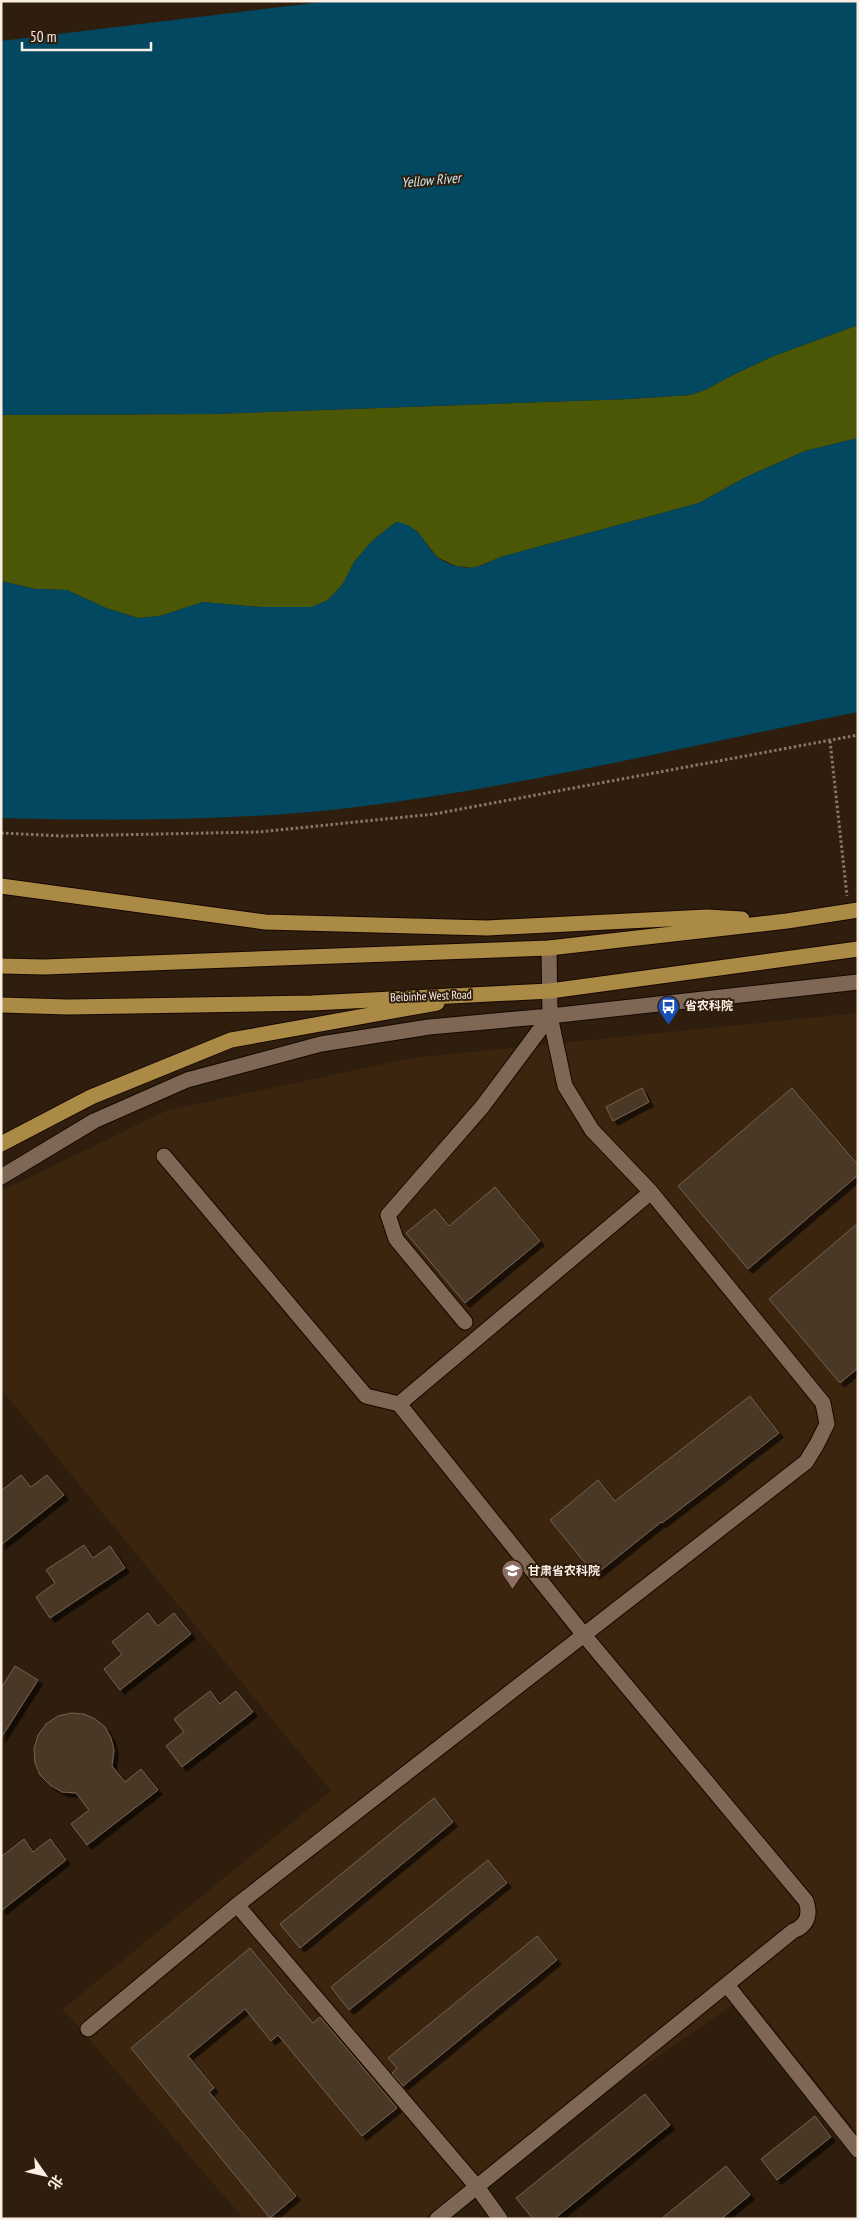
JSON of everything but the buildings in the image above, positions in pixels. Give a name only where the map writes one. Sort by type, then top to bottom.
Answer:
[{"type":"main road","points":[[3,887],[265,922],[487,928],[707,917],[787,921]]},
{"type":"main road","points":[[1,966],[44,967],[548,948],[787,921],[853,910]]},
{"type":"main road","name":"Beibinhe West Road","points":[[1,1005],[68,1007],[302,1003],[550,991],[858,949]]},
{"type":"main road","points":[[1,961],[44,967]]},
{"type":"main road","points":[[1,1144],[91,1096],[232,1040],[491,993]]},
{"type":"lane","points":[[88,2029],[237,1905],[806,1462],[818,1444],[827,1424],[823,1403],[651,1192],[592,1130],[565,1086],[550,1016],[548,948]]},
{"type":"lane","points":[[1,1177],[94,1121],[187,1080],[321,1044],[429,1027],[550,1016],[858,982]]},
{"type":"lane","points":[[465,1322],[396,1239],[388,1215],[482,1107],[550,1016]]},
{"type":"lane","points":[[164,1156],[366,1396],[399,1404],[584,1635],[806,1901],[809,1913],[804,1925],[793,1931],[437,2219]]},
{"type":"lane","points":[[399,1404],[651,1192]]},
{"type":"lane","points":[[237,1905],[477,2187],[500,2219]]},
{"type":"lane","points":[[727,1984],[858,2150]]},
{"type":"path","points":[[1,833],[61,836],[258,832],[434,814],[858,735]]},
{"type":"path","points":[[830,740],[853,910]]},
{"type":"shaded area","name":"甘肃省农科院","points":[[858,1013],[858,2134],[747,1995],[423,2219],[244,2219],[63,2009],[331,1791],[1,1389],[1,1191],[168,1110],[412,1058]]},
{"type":"green space","points":[[858,325],[858,438],[805,451],[746,477],[699,503],[501,557],[474,568],[456,566],[437,557],[417,531],[396,522],[373,540],[354,562],[343,584],[328,600],[312,607],[260,607],[203,602],[160,616],[138,618],[106,608],[67,590],[35,589],[1,581],[1,415],[214,414],[629,399],[690,395],[705,390],[771,357]]},
{"type":"water","name":"Yellow River","points":[[330,1],[858,1],[858,325],[771,357],[705,390],[690,395],[629,399],[214,414],[1,415],[1,41]]},
{"type":"water","points":[[858,438],[858,712],[600,766],[471,790],[340,809],[213,818],[86,820],[1,818],[1,581],[35,589],[67,590],[106,608],[138,618],[160,616],[203,602],[260,607],[312,607],[328,600],[343,584],[354,562],[373,540],[396,522],[404,523],[415,530],[436,556],[444,562],[454,566],[471,568],[501,557],[699,503],[746,477],[805,451]]},
{"type":"place","name":"省农科院","points":[[669,1025]]},
{"type":"place","name":"甘肃省农科院","points":[[512,1590]]}]
